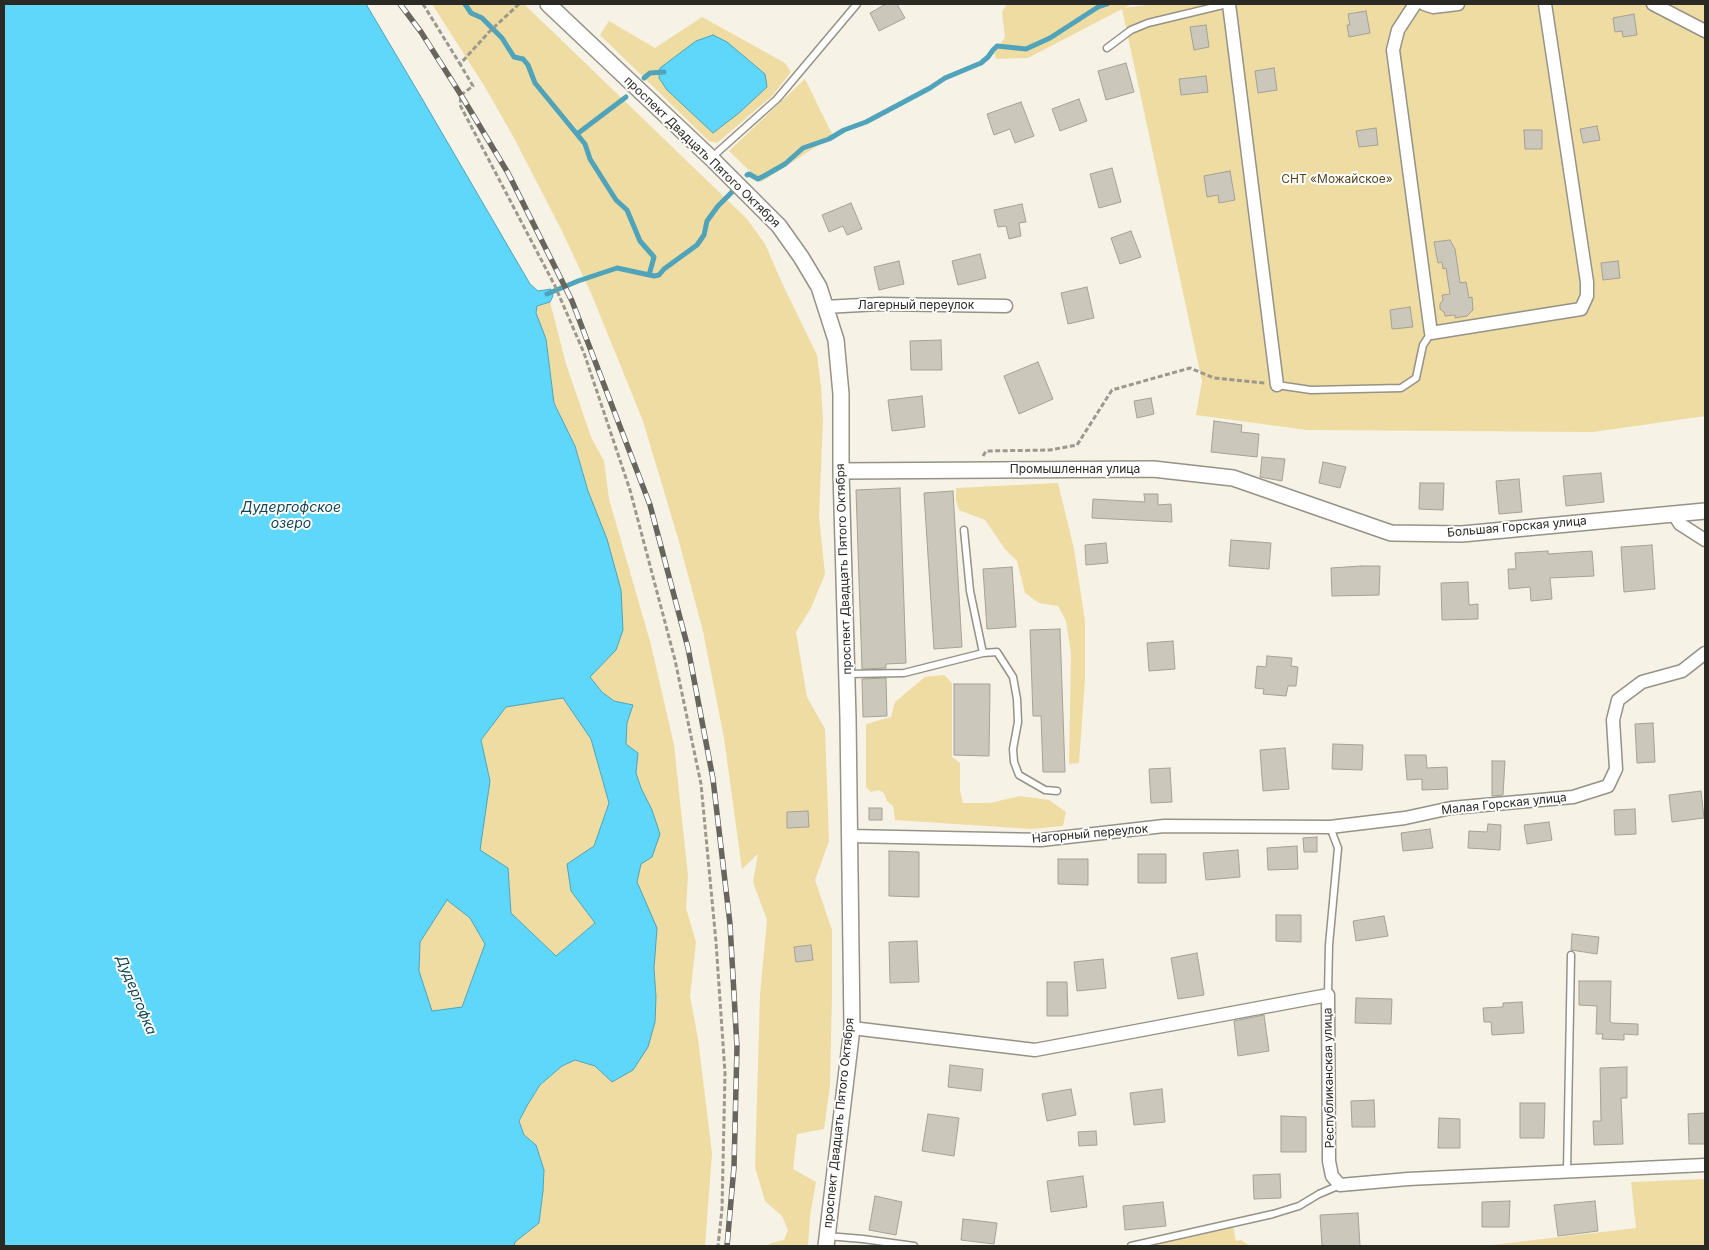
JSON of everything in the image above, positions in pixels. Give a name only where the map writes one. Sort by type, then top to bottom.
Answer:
[{"type":"street","name":"проспект Двадцать Пятого Октября","points":[[548,4],[711,158],[779,226],[819,287],[836,340],[841,394],[852,1028],[827,1241]]},
{"type":"street","points":[[1228,4],[1277,385]]},
{"type":"street","points":[[1415,4],[1398,30],[1393,50],[1431,334],[1581,309],[1587,296],[1586,272],[1545,4]]},
{"type":"street","points":[[1424,4],[1433,8],[1458,4]]},
{"type":"street","points":[[1653,4],[1705,31]]},
{"type":"street","name":"Лагерный переулок","points":[[826,307],[879,304],[1006,306]]},
{"type":"street","name":"Промышленная улица","points":[[841,471],[1152,469],[1233,478],[1304,503]]},
{"type":"street","name":"Большая Горская улица","points":[[1304,503],[1391,533],[1462,534],[1705,511]]},
{"type":"street","points":[[1673,513],[1680,524],[1705,540]]},
{"type":"street","name":"Малая Горская улица","points":[[1330,827],[1405,818],[1451,808],[1573,797],[1608,786],[1616,769],[1613,720],[1618,700],[1642,682],[1682,670],[1705,653]]},
{"type":"street","name":"Нагорный переулок","points":[[849,836],[1041,840],[1164,826],[1330,827]]},
{"type":"street","name":"Республиканская улица","points":[[852,1028],[1035,1050],[1328,995],[1329,1160],[1332,1176],[1340,1185]]},
{"type":"street","points":[[1340,1185],[1408,1179],[1705,1165]]},
{"type":"lane","points":[[711,158],[778,99],[857,4]]},
{"type":"lane","points":[[1107,48],[1131,30],[1228,4]]},
{"type":"lane","points":[[1277,385],[1311,390],[1401,388],[1416,378],[1423,345],[1431,334]]},
{"type":"lane","points":[[964,530],[970,591],[983,653]]},
{"type":"lane","points":[[847,674],[904,672],[983,653],[997,652],[1013,677],[1018,722],[1013,749],[1014,762],[1020,775],[1045,790],[1057,792]]},
{"type":"lane","points":[[1328,995],[1328,945],[1338,848],[1330,827]]},
{"type":"lane","points":[[1568,1171],[1571,955]]},
{"type":"lane","points":[[1131,1246],[1274,1214],[1299,1206],[1340,1185]]},
{"type":"lane","points":[[827,1241],[863,1239],[914,1246]]},
{"type":"path","points":[[423,4],[473,86],[461,95],[460,105],[555,286],[584,353],[630,490],[675,660],[701,784],[716,942],[725,1073],[722,1209],[718,1246]]},
{"type":"path","points":[[460,64],[496,24],[518,4]]},
{"type":"path","points":[[974,469],[986,451],[1050,450],[1077,445],[1112,390],[1190,368],[1214,378],[1277,385]]},
{"type":"green space","points":[[432,4],[524,4],[747,219],[765,244],[817,355],[823,421],[819,517],[825,574],[811,608],[796,632],[807,697],[825,729],[829,841],[815,880],[832,930],[832,994],[830,1085],[824,1129],[797,1134],[793,1169],[816,1182],[810,1216],[808,1246],[766,1246],[784,1240],[788,1230],[782,1216],[765,1201],[755,1167],[760,995],[767,920],[753,882],[758,854],[742,869],[724,738],[703,631],[678,538],[643,421],[591,293],[561,229],[514,138],[485,87]]},
{"type":"green space","name":"СНТ «Можайское»","points":[[1007,4],[1132,4],[1124,8],[1153,4],[1705,4],[1705,416],[1593,432],[1307,430],[1196,415],[1202,381],[1122,9],[1028,58],[996,59],[994,53],[1005,37],[1002,12]]},
{"type":"green space","points":[[702,17],[785,63],[791,72],[772,96],[717,143],[709,141],[600,35],[609,21],[655,48]]},
{"type":"green space","points":[[805,79],[833,136],[761,182],[729,151]]},
{"type":"green space","points":[[550,302],[566,364],[591,437],[604,461],[609,499],[651,645],[674,745],[688,876],[686,908],[696,942],[690,996],[698,1039],[712,1153],[705,1246],[514,1246],[515,1242],[539,1223],[543,1191],[544,1170],[536,1145],[524,1135],[519,1120],[528,1104],[540,1086],[562,1066],[575,1060],[595,1066],[612,1082],[656,997],[654,956],[646,904],[637,882],[652,810],[636,773],[638,753],[626,744],[627,723],[633,705],[614,701],[602,692],[590,677],[616,650],[588,491],[575,446],[554,403],[546,339],[536,313],[537,306]]},
{"type":"green space","points":[[1058,483],[1074,549],[1085,621],[1085,680],[1079,763],[1069,764],[1071,653],[1066,621],[1058,606],[1039,603],[1025,593],[1017,561],[1005,549],[985,520],[959,510],[956,500],[956,488]]},
{"type":"green space","points":[[944,675],[952,683],[952,757],[960,763],[960,791],[963,803],[990,803],[1020,796],[1049,800],[1066,812],[1063,826],[1031,829],[895,820],[893,806],[887,801],[884,793],[879,790],[871,792],[866,787],[866,724],[891,717],[895,702],[925,677]]},
{"type":"green space","points":[[563,698],[591,739],[609,803],[594,846],[571,891],[595,923],[556,956],[511,913],[508,868],[479,851],[490,781],[481,740],[506,707]]},
{"type":"green space","points":[[447,900],[470,918],[485,944],[462,1007],[431,1011],[419,971],[420,942]]},
{"type":"green space","points":[[1705,1179],[1705,1246],[1484,1246],[1636,1228],[1631,1182]]},
{"type":"green space","points":[[1233,1227],[1236,1241],[1241,1240],[1250,1246],[1148,1246]]},
{"type":"water","name":"Дудергофское озеро","points":[[4,4],[366,4],[530,284],[538,291],[551,289],[553,296],[550,302],[537,306],[536,313],[546,339],[554,403],[575,446],[588,491],[607,539],[621,590],[623,630],[616,650],[590,677],[602,692],[614,701],[633,705],[627,723],[626,744],[638,753],[636,773],[660,834],[652,857],[641,864],[637,882],[657,928],[654,968],[655,1022],[648,1047],[633,1070],[612,1082],[595,1066],[575,1060],[562,1066],[540,1085],[519,1121],[524,1135],[536,1145],[544,1170],[539,1223],[515,1242],[514,1246],[4,1246]],"holes":[[[563,698],[591,739],[609,803],[594,846],[567,864],[571,891],[595,923],[556,956],[511,913],[508,868],[480,850],[490,781],[481,740],[506,707]],[[447,900],[470,918],[485,944],[462,1007],[432,1011],[419,971],[420,942]]]},
{"type":"water","points":[[713,35],[727,42],[765,74],[767,87],[739,113],[713,133],[667,90],[659,78],[660,68],[696,41]]},
{"type":"building","points":[[886,4],[897,4],[905,18],[879,31],[870,13]]},
{"type":"building","points":[[1366,11],[1370,33],[1349,37],[1347,25],[1350,25],[1348,14]]},
{"type":"building","points":[[1634,14],[1637,35],[1623,37],[1622,31],[1615,32],[1613,18]]},
{"type":"building","points":[[1206,25],[1209,47],[1194,50],[1190,27]]},
{"type":"building","points":[[1126,63],[1134,92],[1106,100],[1098,71]]},
{"type":"building","points":[[1274,68],[1277,90],[1258,93],[1255,71]]},
{"type":"building","points":[[1206,76],[1208,92],[1181,95],[1179,79]]},
{"type":"building","points":[[1079,99],[1087,121],[1060,131],[1052,109]]},
{"type":"building","points":[[1021,102],[1034,136],[1015,143],[1010,129],[994,135],[987,114]]},
{"type":"building","points":[[1597,126],[1600,140],[1583,143],[1580,129]]},
{"type":"building","points":[[1376,128],[1378,145],[1359,147],[1356,131]]},
{"type":"building","points":[[1524,130],[1542,130],[1542,149],[1525,149]]},
{"type":"building","points":[[1112,168],[1121,202],[1099,208],[1090,174]]},
{"type":"building","points":[[1230,171],[1235,200],[1219,203],[1218,195],[1207,197],[1204,176]]},
{"type":"building","points":[[851,203],[862,229],[847,235],[843,226],[829,232],[822,215]]},
{"type":"building","points":[[1022,204],[1026,222],[1019,223],[1021,236],[1009,239],[1006,226],[998,227],[994,210]]},
{"type":"building","points":[[1131,231],[1141,257],[1120,264],[1111,238]]},
{"type":"building","points":[[1450,240],[1455,249],[1460,283],[1466,282],[1469,298],[1472,297],[1473,310],[1467,316],[1455,318],[1455,315],[1445,316],[1444,312],[1440,309],[1440,304],[1443,300],[1442,295],[1450,294],[1446,268],[1443,269],[1442,262],[1438,263],[1434,242]]},
{"type":"building","points":[[980,254],[986,278],[958,285],[952,261]]},
{"type":"building","points":[[899,261],[904,284],[879,290],[874,267]]},
{"type":"building","points":[[1618,261],[1620,278],[1603,280],[1601,263]]},
{"type":"building","points":[[1087,287],[1094,318],[1068,324],[1061,293]]},
{"type":"building","points":[[1410,307],[1413,327],[1392,329],[1390,310]]},
{"type":"building","points":[[941,340],[942,370],[911,370],[910,341]]},
{"type":"building","points":[[1038,362],[1053,399],[1019,414],[1004,376]]},
{"type":"building","points":[[922,396],[925,427],[892,431],[888,400]]},
{"type":"building","points":[[1151,398],[1154,414],[1137,418],[1134,401]]},
{"type":"building","points":[[1214,421],[1242,425],[1241,432],[1259,434],[1257,457],[1211,452]]},
{"type":"building","points":[[1262,457],[1285,459],[1282,481],[1260,477]]},
{"type":"building","points":[[1323,462],[1346,467],[1340,488],[1319,483]]},
{"type":"building","points":[[1601,473],[1604,502],[1566,506],[1563,476]]},
{"type":"building","points":[[1519,479],[1522,512],[1499,514],[1496,481]]},
{"type":"building","points":[[1420,483],[1444,483],[1443,510],[1419,509]]},
{"type":"building","points":[[900,488],[906,663],[886,664],[886,668],[862,669],[856,490]]},
{"type":"building","points":[[953,491],[962,647],[934,649],[924,493]]},
{"type":"building","points":[[1144,494],[1158,494],[1158,505],[1171,504],[1172,522],[1092,518],[1093,499],[1145,502]]},
{"type":"building","points":[[1231,540],[1271,543],[1269,569],[1229,566]]},
{"type":"building","points":[[1106,543],[1108,563],[1086,565],[1085,545]]},
{"type":"building","points":[[1652,545],[1655,589],[1624,592],[1621,547]]},
{"type":"building","points":[[1548,551],[1548,554],[1592,551],[1594,576],[1550,578],[1552,599],[1531,601],[1530,587],[1509,589],[1508,569],[1516,569],[1515,553]]},
{"type":"building","points":[[1380,566],[1379,595],[1332,596],[1331,568]]},
{"type":"building","points":[[1012,567],[1016,627],[987,629],[983,569]]},
{"type":"building","points":[[1468,582],[1469,605],[1478,604],[1478,619],[1442,620],[1441,583]]},
{"type":"building","points":[[1060,629],[1065,772],[1043,772],[1041,716],[1033,716],[1030,630]]},
{"type":"building","points":[[1173,641],[1175,669],[1149,671],[1147,643]]},
{"type":"building","points":[[1267,656],[1292,658],[1291,666],[1298,667],[1296,686],[1288,686],[1286,696],[1263,694],[1264,689],[1255,688],[1257,666],[1266,667]]},
{"type":"building","points":[[886,678],[887,716],[863,717],[862,679]]},
{"type":"building","points":[[954,684],[990,684],[989,756],[954,755]]},
{"type":"building","points":[[1653,723],[1655,762],[1637,763],[1635,724]]},
{"type":"building","points":[[1333,744],[1363,745],[1362,770],[1332,769]]},
{"type":"building","points":[[1285,748],[1289,789],[1263,791],[1260,750]]},
{"type":"building","points":[[1405,755],[1426,755],[1427,768],[1447,767],[1448,789],[1422,790],[1422,779],[1407,780]]},
{"type":"building","points":[[1492,761],[1505,761],[1503,795],[1492,796]]},
{"type":"building","points":[[1170,768],[1172,802],[1151,803],[1149,769]]},
{"type":"building","points":[[1701,791],[1704,818],[1672,822],[1669,795]]},
{"type":"building","points":[[869,808],[882,808],[882,820],[869,820]]},
{"type":"building","points":[[1635,809],[1636,834],[1615,835],[1614,810]]},
{"type":"building","points":[[808,811],[809,827],[787,828],[787,812]]},
{"type":"building","points":[[1549,822],[1552,840],[1527,844],[1524,825]]},
{"type":"building","points":[[1488,824],[1501,825],[1500,850],[1468,848],[1469,831],[1487,832]]},
{"type":"building","points":[[1430,829],[1433,848],[1403,851],[1401,833]]},
{"type":"building","points":[[1317,837],[1317,852],[1304,852],[1303,838]]},
{"type":"building","points":[[1297,846],[1298,869],[1268,870],[1267,848]]},
{"type":"building","points":[[1238,850],[1240,877],[1206,880],[1203,853]]},
{"type":"building","points":[[889,851],[919,852],[919,897],[889,896]]},
{"type":"building","points":[[1138,854],[1166,854],[1166,883],[1138,883]]},
{"type":"building","points":[[1058,859],[1088,859],[1088,885],[1058,884]]},
{"type":"building","points":[[1276,915],[1301,915],[1301,942],[1276,941]]},
{"type":"building","points":[[1384,916],[1388,936],[1356,941],[1353,921]]},
{"type":"building","points":[[1572,934],[1599,937],[1597,954],[1571,950]]},
{"type":"building","points":[[917,941],[919,982],[890,983],[889,942]]},
{"type":"building","points":[[811,945],[813,960],[796,962],[794,947]]},
{"type":"building","points":[[1197,953],[1204,995],[1178,999],[1171,958]]},
{"type":"building","points":[[1103,959],[1106,988],[1077,991],[1074,962]]},
{"type":"building","points":[[1579,981],[1611,981],[1610,1021],[1612,1023],[1638,1024],[1638,1035],[1624,1034],[1624,1040],[1602,1039],[1603,1034],[1596,1034],[1597,1006],[1579,1005]]},
{"type":"building","points":[[1047,982],[1067,982],[1068,1016],[1047,1016]]},
{"type":"building","points":[[1356,998],[1392,999],[1391,1024],[1355,1023]]},
{"type":"building","points":[[1522,1002],[1524,1033],[1492,1035],[1491,1022],[1484,1022],[1483,1008],[1503,1007],[1503,1003]]},
{"type":"building","points":[[1264,1015],[1269,1051],[1238,1056],[1234,1021]]},
{"type":"building","points":[[950,1065],[983,1069],[981,1091],[948,1087]]},
{"type":"building","points":[[1627,1067],[1627,1098],[1621,1098],[1623,1144],[1594,1145],[1593,1121],[1601,1121],[1600,1068]]},
{"type":"building","points":[[1071,1089],[1076,1115],[1047,1121],[1042,1094]]},
{"type":"building","points":[[1162,1089],[1165,1122],[1134,1125],[1130,1093]]},
{"type":"building","points":[[1374,1100],[1375,1127],[1352,1127],[1351,1101]]},
{"type":"building","points":[[1520,1103],[1545,1103],[1544,1138],[1520,1138]]},
{"type":"building","points":[[1705,1113],[1705,1144],[1689,1144],[1688,1114]]},
{"type":"building","points":[[928,1114],[959,1118],[954,1156],[922,1151]]},
{"type":"building","points":[[1281,1116],[1306,1117],[1306,1152],[1281,1152]]},
{"type":"building","points":[[1439,1118],[1460,1119],[1460,1148],[1438,1148]]},
{"type":"building","points":[[1096,1131],[1097,1145],[1079,1146],[1078,1132]]},
{"type":"building","points":[[1280,1174],[1281,1198],[1254,1199],[1253,1175]]},
{"type":"building","points":[[1083,1176],[1087,1207],[1051,1212],[1047,1181]]},
{"type":"building","points":[[875,1196],[902,1202],[896,1235],[869,1230]]},
{"type":"building","points":[[1510,1201],[1509,1227],[1482,1227],[1482,1202]]},
{"type":"building","points":[[1595,1201],[1598,1231],[1558,1236],[1554,1205]]},
{"type":"building","points":[[1163,1202],[1166,1226],[1125,1230],[1123,1206]]},
{"type":"building","points":[[1358,1213],[1360,1246],[1322,1246],[1320,1215]]},
{"type":"building","points":[[963,1219],[997,1223],[994,1244],[961,1240]]},
{"type":"waterway","points":[[465,4],[471,13],[482,18],[502,38],[514,57],[523,59],[528,65],[535,83],[585,144],[590,159],[616,200],[627,210],[640,241],[654,257],[649,275]]},
{"type":"waterway","points":[[747,175],[749,174],[758,179],[764,176],[785,164],[803,148],[829,139],[844,130],[866,122],[945,78],[981,63],[997,46],[1026,49],[1050,38],[1098,7],[1107,4]]},
{"type":"waterway","points":[[644,78],[650,73],[664,72]]},
{"type":"waterway","points":[[577,134],[626,97]]},
{"type":"waterway","points":[[547,294],[617,268],[654,276],[659,275],[664,269],[697,245],[704,235],[707,221],[732,192]]},
{"type":"railway","points":[[400,4],[421,32],[508,173],[572,301],[650,505],[688,648],[713,779],[730,924],[737,1047],[734,1167],[727,1246]]},
{"type":"water label","name":"Дудергофка","points":[[136,995]]}]
